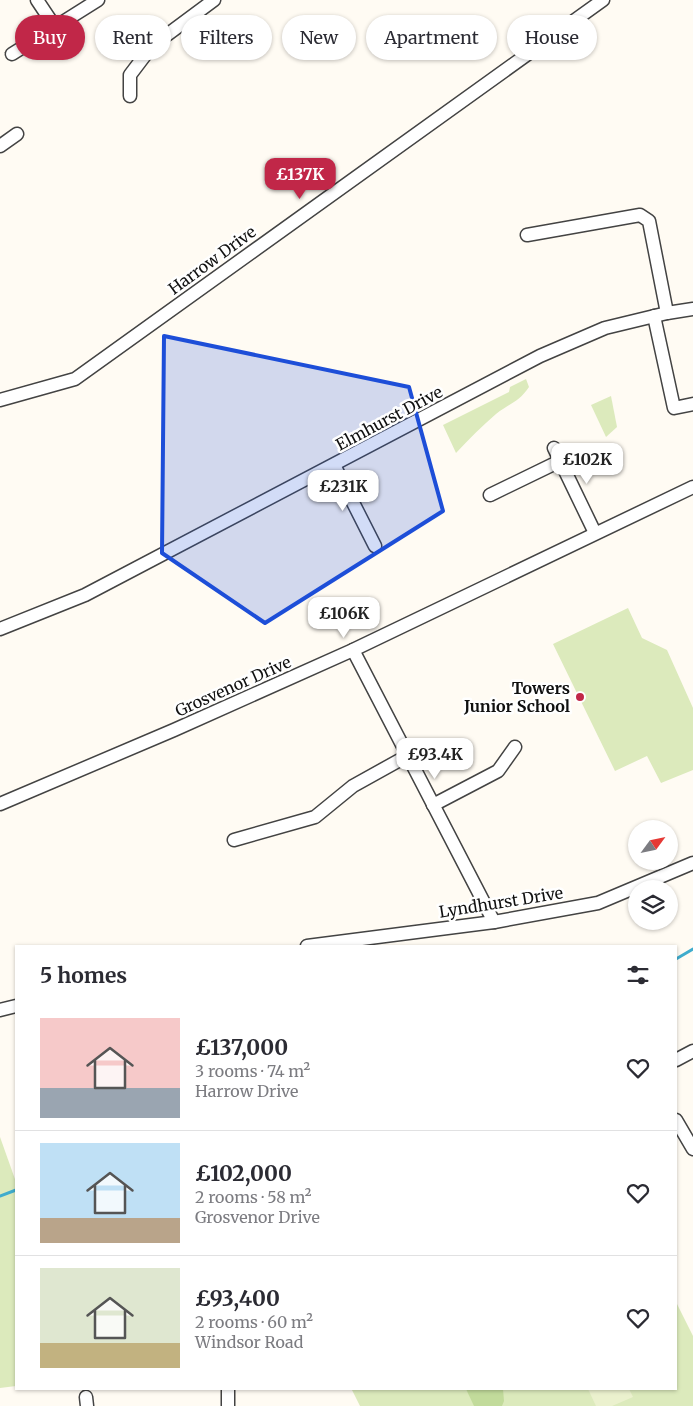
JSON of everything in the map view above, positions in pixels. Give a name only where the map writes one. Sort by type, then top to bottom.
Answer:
[{"type":"street","points":[[37,0],[47,15]]},
{"type":"street","points":[[74,15],[98,0]]},
{"type":"street","points":[[130,96],[130,75],[152,46],[214,0]]},
{"type":"street","name":"Harrow Drive","points":[[0,400],[75,379],[602,0]]},
{"type":"street","points":[[0,146],[17,134]]},
{"type":"street","points":[[527,235],[640,215],[649,221],[674,408],[693,404]]},
{"type":"street","name":"Elmhurst Drive","points":[[0,629],[85,595],[540,356],[605,328],[693,309]]},
{"type":"street","points":[[554,448],[595,533]]},
{"type":"street","points":[[490,495],[560,461]]},
{"type":"street","points":[[334,465],[375,546]]},
{"type":"street","name":"Grosvenor Drive","points":[[0,804],[174,730],[353,650],[693,487]]},
{"type":"street","points":[[353,650],[494,922]]},
{"type":"street","points":[[433,805],[498,771],[515,747]]},
{"type":"street","points":[[234,840],[315,817],[353,786],[407,756]]},
{"type":"street","name":"Lyndhurst Drive","points":[[315,945],[494,922],[598,903],[693,862]]},
{"type":"street","points":[[0,1010],[15,1006]]},
{"type":"street","points":[[677,1059],[693,1051]]},
{"type":"street","points":[[677,1122],[693,1149]]},
{"type":"street","points":[[228,1390],[228,1406]]},
{"type":"highlighted area","points":[[164,336],[409,387],[443,511],[265,623],[162,553]]},
{"type":"green space","points":[[526,379],[529,387],[522,396],[496,414],[456,453],[443,425],[509,392],[510,387]]},
{"type":"green space","points":[[611,396],[617,427],[606,437],[591,405]]},
{"type":"green space","points":[[628,608],[642,638],[667,650],[693,708],[693,770],[661,783],[647,756],[615,771],[553,644]]},
{"type":"green space","points":[[0,1137],[15,1179],[15,1386],[0,1388]]},
{"type":"green space","points":[[677,1304],[693,1336],[693,1406],[360,1406],[352,1390],[677,1390]]},
{"type":"green space","points":[[466,1390],[503,1390],[504,1401],[502,1406],[474,1406]]},
{"type":"green space","points":[[588,1390],[630,1390],[633,1397],[612,1406],[596,1406]]},
{"type":"waterway","points":[[677,958],[693,949]]},
{"type":"waterway","points":[[0,1196],[15,1190]]},
{"type":"place","name":"Towers Junior School","points":[[580,697]]}]
